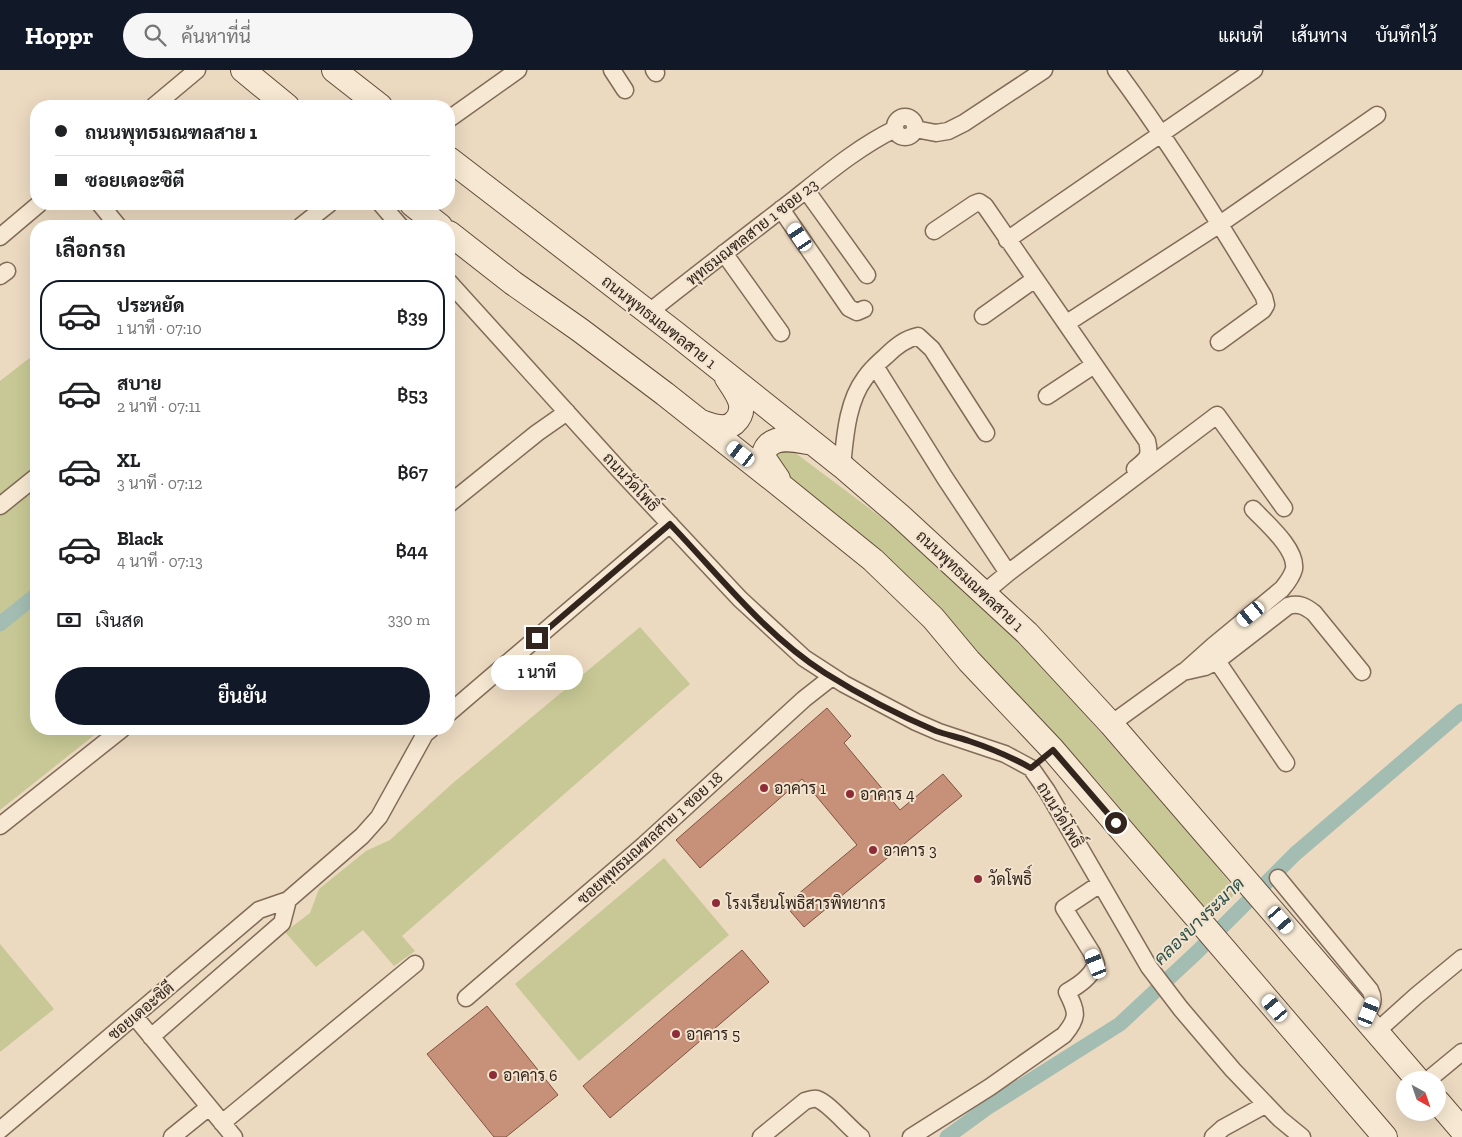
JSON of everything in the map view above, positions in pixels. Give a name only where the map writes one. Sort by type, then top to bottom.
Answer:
[{"type":"main road","points":[[243,70],[280,100]]},
{"type":"main road","points":[[335,70],[372,100]]},
{"type":"main road","name":"ถนนพุทธมณฑลสาย 1","points":[[455,164],[720,368],[842,466],[984,593],[1061,668],[1111,724],[1410,1071]]},
{"type":"main road","points":[[420,210],[432,220]]},
{"type":"main road","points":[[455,242],[588,336],[700,421],[873,560],[926,611],[969,661],[1053,750],[1385,1137]]},
{"type":"main road","points":[[700,421],[720,428],[730,426],[740,417],[742,408],[739,396],[720,368]]},
{"type":"main road","points":[[785,488],[763,457],[767,446],[775,441],[785,439],[813,443]]},
{"type":"main road","points":[[1446,1111],[1462,1130]]},
{"type":"street","points":[[161,100],[197,70]]},
{"type":"street","points":[[455,115],[518,70]]},
{"type":"street","points":[[612,70],[625,90]]},
{"type":"street","name":"พุทธมณฑลสาย 1 ซอย 23","points":[[648,314],[724,253],[857,152],[896,129],[898,134],[903,137],[909,136],[915,129],[936,133],[948,131],[964,124],[1044,70]]},
{"type":"street","points":[[1116,70],[1220,224],[1264,297],[1266,305],[1263,310],[1219,342]]},
{"type":"street","points":[[1007,240],[1254,70]]},
{"type":"street","points":[[1067,324],[1220,224],[1377,115]]},
{"type":"street","points":[[806,190],[867,275]]},
{"type":"street","points":[[934,231],[974,204],[979,202],[985,206],[1147,441],[1150,451],[1146,459],[1122,480]]},
{"type":"street","points":[[781,209],[849,308],[856,312],[864,309]]},
{"type":"street","points":[[0,237],[32,210]]},
{"type":"street","points":[[105,210],[113,220]]},
{"type":"street","points":[[309,220],[321,210]]},
{"type":"street","points":[[386,210],[395,220]]},
{"type":"street","points":[[724,253],[781,333]]},
{"type":"street","points":[[983,316],[1035,279]]},
{"type":"street","name":"ถนนวัดโพธิ์","points":[[455,289],[747,607],[804,658],[832,677],[916,722],[938,732],[1005,754],[1031,768],[1047,791],[1149,967],[1181,1009],[1233,1070],[1265,1105],[1302,1137]]},
{"type":"street","points":[[842,466],[848,420],[856,394],[864,378],[898,344],[910,337],[918,336],[932,349],[986,433]]},
{"type":"street","points":[[1047,396],[1094,365]]},
{"type":"street","points":[[875,366],[945,478],[1008,573]]},
{"type":"street","points":[[455,499],[537,433],[567,412]]},
{"type":"street","points":[[984,593],[1217,415],[1284,508]]},
{"type":"street","points":[[0,506],[30,482]]},
{"type":"street","points":[[1111,724],[1184,672],[1212,646],[1282,589],[1290,579],[1294,568],[1292,554],[1253,509]]},
{"type":"street","points":[[455,708],[670,524]]},
{"type":"street","points":[[1184,672],[1205,667],[1217,661],[1288,606],[1297,603],[1306,606],[1314,613],[1362,672]]},
{"type":"street","points":[[1217,661],[1286,763]]},
{"type":"street","name":"ซอยพุทธมณฑลสาย 1 ซอย 18","points":[[466,998],[644,845],[804,699],[832,677]]},
{"type":"street","points":[[0,826],[114,735]]},
{"type":"street","name":"ซอยเดอะซิตี","points":[[0,1130],[259,910],[288,900],[362,836],[379,817],[424,735]]},
{"type":"street","points":[[1031,768],[1053,750]]},
{"type":"street","points":[[1278,878],[1370,990],[1373,1001],[1369,1012],[1369,1024]]},
{"type":"street","points":[[911,1137],[998,1082],[1057,1040],[1072,1025],[1076,1018],[1075,1008],[1067,992],[1089,976],[1096,964],[1092,953],[1064,908],[1100,884]]},
{"type":"street","name":"ซอยเดอะซิตี","points":[[151,1037],[282,923],[288,900]]},
{"type":"street","points":[[1369,1024],[1416,996],[1462,958]]},
{"type":"street","points":[[222,1124],[415,964]]},
{"type":"street","points":[[135,1017],[234,1137]]},
{"type":"street","points":[[1439,1071],[1462,1052]]},
{"type":"street","points":[[761,1137],[805,1101],[812,1099],[826,1104],[861,1137]]},
{"type":"street","points":[[1213,1137],[1224,1128],[1265,1105]]},
{"type":"street","points":[[172,1137],[209,1107]]},
{"type":"green space","points":[[30,358],[30,735],[94,735],[0,810],[0,381]]},
{"type":"green space","points":[[790,449],[897,529],[1029,651],[1201,847],[1237,892],[1212,917],[1100,784],[940,610],[777,469],[772,455],[776,450]]},
{"type":"green space","points":[[640,627],[690,684],[402,936],[415,951],[394,966],[363,930],[316,967],[285,932],[310,913],[319,889],[366,851],[390,840],[453,783]]},
{"type":"green space","points":[[664,858],[729,935],[579,1061],[515,984]]},
{"type":"green space","points":[[0,944],[54,1009],[0,1052]]},
{"type":"building","points":[[827,708],[851,736],[844,743],[900,810],[943,774],[962,796],[804,927],[785,905],[857,845],[802,779],[700,868],[676,840]]},
{"type":"building","name":"อาคาร 5","points":[[742,950],[769,982],[610,1118],[583,1086]]},
{"type":"building","name":"อาคาร 6","points":[[487,1006],[558,1095],[506,1137],[494,1137],[427,1054]]},
{"type":"waterway","points":[[0,624],[30,600]]},
{"type":"waterway","name":"คลองบางระมาด","points":[[947,1137],[987,1108],[1120,1024],[1198,951],[1295,854],[1462,711]]},
{"type":"place","name":"อาคาร 1","points":[[764,788]]},
{"type":"place","name":"อาคาร 4","points":[[850,794]]},
{"type":"place","name":"อาคาร 3","points":[[873,850]]},
{"type":"place","name":"วัดโพธิ์","points":[[978,879]]},
{"type":"place","name":"โรงเรียนโพธิสารพิทยากร","points":[[716,903]]},
{"type":"place","name":"อาคาร 5","points":[[676,1034]]},
{"type":"place","name":"อาคาร 6","points":[[493,1075]]},
{"type":"route","points":[[537,638],[670,524],[747,607],[804,658],[824,672],[916,722],[938,732],[1005,754],[1031,768],[1053,750],[1116,823]]}]
